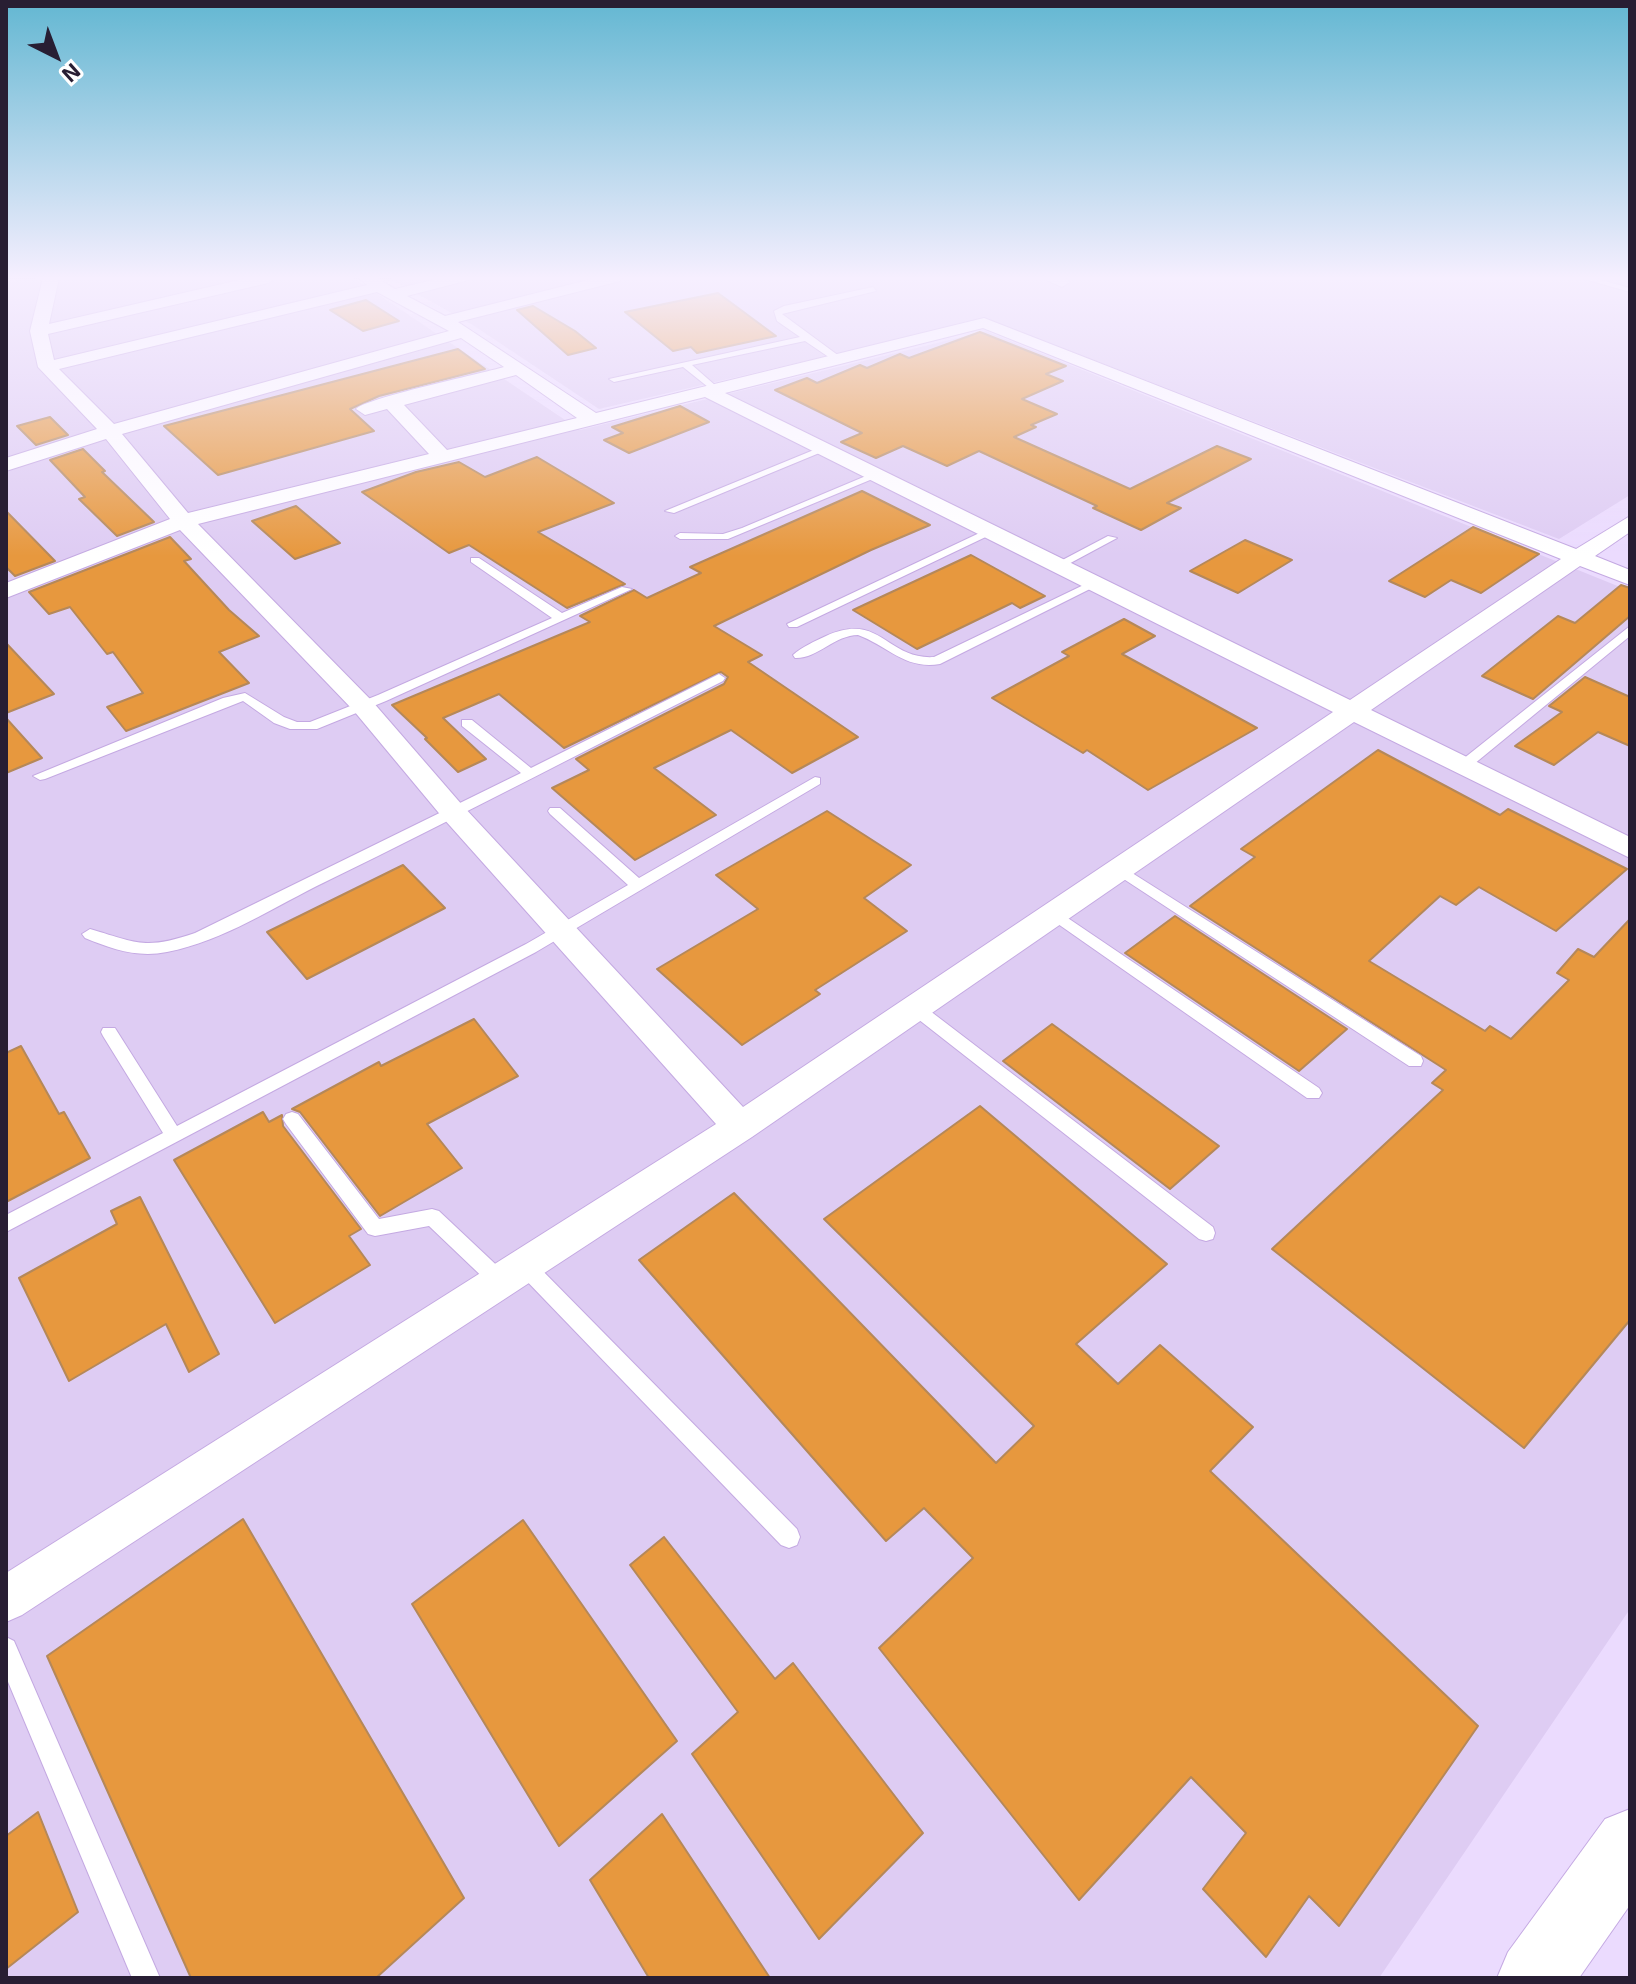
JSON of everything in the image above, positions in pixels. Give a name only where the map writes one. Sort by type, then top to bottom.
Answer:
[{"type":"street","points":[[51,371],[110,431],[183,521],[363,706],[453,812],[740,1127]]},
{"type":"street","points":[[6,465],[110,431],[326,371]]},
{"type":"street","points":[[365,409],[513,371]]},
{"type":"street","points":[[521,371],[590,418]]},
{"type":"street","points":[[6,591],[183,521],[784,371]]},
{"type":"street","points":[[1104,371],[1630,578]]},
{"type":"street","points":[[709,389],[1630,849]]},
{"type":"street","points":[[390,401],[441,455]]},
{"type":"street","points":[[6,1599],[740,1127],[1630,522]]},
{"type":"street","points":[[1534,1978],[1630,1844]]},
{"type":"lane","points":[[614,379],[654,371]]},
{"type":"lane","points":[[691,371],[709,389]]},
{"type":"lane","points":[[670,511],[824,449]]},
{"type":"lane","points":[[680,536],[724,537],[877,475]]},
{"type":"lane","points":[[793,624],[990,531]]},
{"type":"lane","points":[[1059,565],[1112,538]]},
{"type":"lane","points":[[475,560],[561,618]]},
{"type":"lane","points":[[799,655],[852,631],[863,632],[906,659],[921,664],[936,661],[1094,583]]},
{"type":"lane","points":[[40,776],[227,701],[245,697],[279,720],[295,726],[312,726],[626,589]]},
{"type":"lane","points":[[1463,766],[1630,630]]},
{"type":"lane","points":[[90,934],[132,951],[168,947],[209,931],[719,678]]},
{"type":"lane","points":[[467,723],[528,772]]},
{"type":"lane","points":[[6,1224],[531,948],[815,781]]},
{"type":"lane","points":[[555,811],[636,884]]},
{"type":"lane","points":[[1118,869],[1415,1061]]},
{"type":"lane","points":[[1053,913],[1313,1093]]},
{"type":"lane","points":[[915,1008],[1206,1233]]},
{"type":"lane","points":[[109,1032],[173,1135]]},
{"type":"lane","points":[[292,1119],[375,1228],[432,1217],[512,1273],[789,1537]]},
{"type":"lane","points":[[6,1649],[146,1978]]},
{"type":"shaded area","points":[[6,371],[492,371],[580,430],[824,371],[1084,371],[1630,591],[1630,1609],[1379,1978],[6,1978]]},
{"type":"shaded area","points":[[541,371],[765,371],[599,409]]},
{"type":"shaded area","points":[[1121,371],[1630,371],[1630,495],[1559,539]]},
{"type":"building","points":[[376,371],[479,371],[379,396],[350,409],[374,431],[218,475],[164,426]]},
{"type":"building","points":[[847,371],[1055,371],[1046,374],[1063,381],[1022,399],[1057,414],[1031,425],[1036,427],[1014,437],[1130,489],[1217,446],[1251,459],[1167,503],[1181,508],[1141,530],[979,451],[947,466],[903,446],[876,458],[841,442],[862,433],[775,390],[807,378],[817,383]]},
{"type":"building","points":[[680,406],[709,422],[629,453],[604,440],[623,433],[612,427]]},
{"type":"building","points":[[50,417],[68,435],[36,445],[17,426]]},
{"type":"building","points":[[83,449],[105,471],[102,472],[154,522],[117,536],[79,499],[85,497],[50,460]]},
{"type":"building","points":[[537,457],[614,503],[538,532],[625,584],[567,608],[469,545],[449,553],[362,492],[416,472],[459,462],[485,477]]},
{"type":"building","points":[[862,491],[930,525],[714,626],[762,655],[748,662],[858,737],[792,773],[731,730],[654,768],[716,815],[635,860],[552,788],[589,770],[576,759],[724,684],[728,677],[721,672],[564,748],[499,694],[443,718],[486,759],[458,772],[392,705],[590,622],[580,616],[634,590],[647,598],[701,573],[690,567]]},
{"type":"building","points":[[296,506],[340,543],[295,559],[252,521]]},
{"type":"building","points":[[6,511],[55,561],[15,576],[6,567]]},
{"type":"building","points":[[1473,527],[1539,554],[1481,593],[1451,580],[1425,597],[1389,581]]},
{"type":"building","points":[[170,537],[191,559],[184,561],[229,610],[259,636],[219,652],[249,683],[126,731],[107,707],[143,693],[113,652],[107,654],[70,607],[49,614],[29,592]]},
{"type":"building","points":[[1245,540],[1292,560],[1238,593],[1190,571]]},
{"type":"building","points":[[971,555],[1045,596],[1020,608],[1012,603],[917,649],[853,610]]},
{"type":"building","points":[[1621,585],[1630,588],[1630,616],[1533,699],[1482,676],[1558,616],[1575,623]]},
{"type":"building","points":[[1124,619],[1155,636],[1122,654],[1257,728],[1148,790],[1087,750],[1083,753],[992,698],[1069,656],[1062,652]]},
{"type":"building","points":[[6,643],[54,694],[6,713]]},
{"type":"building","points":[[1585,677],[1630,697],[1630,746],[1598,732],[1554,765],[1515,746],[1562,712],[1549,706]]},
{"type":"building","points":[[6,718],[42,758],[6,773]]},
{"type":"building","points":[[1378,750],[1500,815],[1508,809],[1627,869],[1556,931],[1479,887],[1456,905],[1440,896],[1369,961],[1485,1031],[1490,1026],[1511,1039],[1569,980],[1557,973],[1578,949],[1594,957],[1630,919],[1630,1320],[1524,1448],[1272,1249],[1443,1090],[1432,1083],[1446,1070],[1190,906],[1255,857],[1241,849]]},
{"type":"building","points":[[827,811],[911,865],[864,898],[907,931],[815,990],[820,994],[742,1045],[657,969],[758,909],[716,875]]},
{"type":"building","points":[[403,865],[445,908],[307,979],[267,932]]},
{"type":"building","points":[[1175,916],[1347,1029],[1299,1071],[1125,953]]},
{"type":"building","points":[[474,1019],[518,1076],[427,1124],[462,1168],[380,1216],[300,1112],[292,1109],[379,1062],[381,1066]]},
{"type":"building","points":[[1052,1024],[1219,1146],[1170,1189],[1003,1061]]},
{"type":"building","points":[[21,1046],[59,1114],[64,1112],[90,1158],[6,1202],[6,1053]]},
{"type":"building","points":[[980,1106],[1167,1264],[1076,1344],[1118,1384],[1160,1345],[1253,1427],[1210,1471],[1478,1726],[1339,1926],[1309,1896],[1266,1957],[1203,1889],[1246,1833],[1191,1777],[1079,1900],[879,1648],[973,1558],[924,1508],[886,1541],[639,1260],[734,1193],[996,1463],[1034,1426],[824,1219]]},
{"type":"building","points":[[263,1112],[269,1122],[282,1115],[283,1126],[361,1229],[349,1236],[370,1265],[275,1323],[174,1160]]},
{"type":"building","points":[[140,1197],[219,1354],[189,1372],[166,1324],[69,1381],[19,1278],[117,1224],[111,1211]]},
{"type":"building","points":[[243,1519],[464,1898],[376,1978],[191,1978],[47,1656]]},
{"type":"building","points":[[523,1520],[677,1741],[559,1846],[412,1604]]},
{"type":"building","points":[[664,1537],[775,1679],[793,1663],[923,1833],[819,1939],[692,1754],[738,1712],[630,1565]]},
{"type":"building","points":[[38,1812],[78,1912],[6,1969],[6,1836]]},
{"type":"building","points":[[662,1814],[770,1978],[649,1978],[590,1880]]}]
